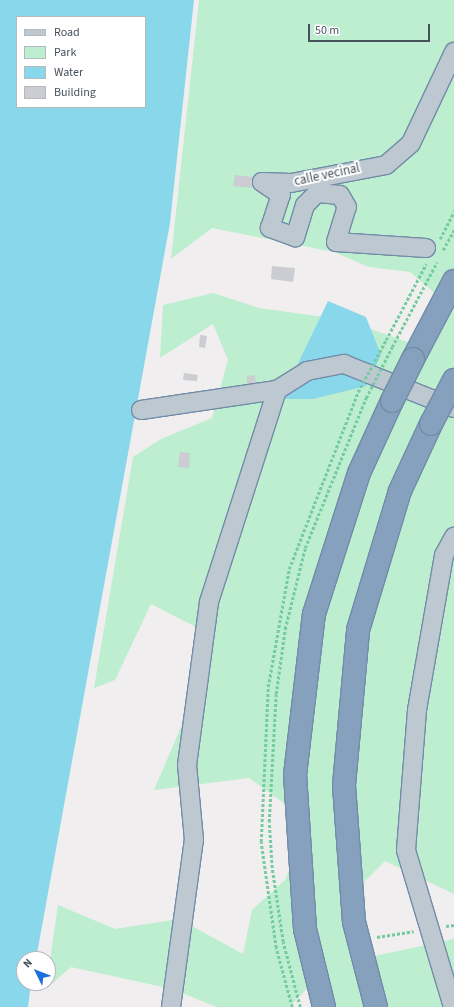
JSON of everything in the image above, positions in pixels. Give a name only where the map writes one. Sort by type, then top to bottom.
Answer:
[{"type":"highway","points":[[324,1007],[305,929],[295,775],[314,614],[360,473],[412,359],[454,281]]},
{"type":"highway","points":[[376,1007],[359,940],[344,785],[358,630],[400,491],[431,424],[454,380]]},
{"type":"street","name":"calle vecinal","points":[[430,251],[336,242],[347,207],[340,195],[317,193],[305,205],[295,237],[270,228],[281,195],[262,182],[291,183],[386,165],[411,143],[454,52]]},
{"type":"street","points":[[141,410],[277,390],[307,371],[344,364],[454,408]]},
{"type":"street","points":[[171,1007],[194,840],[187,765],[209,602],[277,390]]},
{"type":"street","points":[[453,1007],[431,928],[406,850],[417,710],[444,555],[454,536]]},
{"type":"path","points":[[358,392],[386,340],[430,251],[454,211]]},
{"type":"path","points":[[366,398],[454,230]]},
{"type":"path","points":[[359,940],[454,924]]},
{"type":"green space","points":[[199,0],[454,0],[454,894],[385,861],[341,905],[360,996],[370,957],[454,939],[454,1007],[335,1007],[318,978],[289,1007],[217,1007],[172,989],[71,967],[56,980],[56,951],[51,951],[58,905],[115,929],[179,919],[243,954],[252,910],[285,880],[306,832],[306,819],[249,778],[154,790],[194,697],[196,627],[151,604],[115,680],[94,688],[133,457],[161,439],[212,418],[228,360],[213,324],[160,358],[163,305],[213,293],[259,308],[345,320],[419,346],[433,347],[453,309],[410,272],[369,267],[334,252],[212,228],[171,259]]},
{"type":"water","points":[[0,0],[194,0],[170,223],[37,951],[16,951],[16,991],[30,991],[28,1007],[0,1007]]},
{"type":"water","points":[[328,301],[366,317],[381,355],[366,386],[313,399],[281,399]]},
{"type":"building","points":[[235,175],[253,177],[252,188],[233,186]]},
{"type":"building","points":[[272,266],[295,268],[293,282],[271,279]]},
{"type":"building","points":[[200,335],[207,336],[205,348],[199,347]]},
{"type":"building","points":[[184,373],[198,375],[197,381],[183,380]]},
{"type":"building","points":[[255,375],[256,388],[247,389],[247,376]]},
{"type":"building","points":[[180,452],[190,453],[189,468],[178,467]]}]
